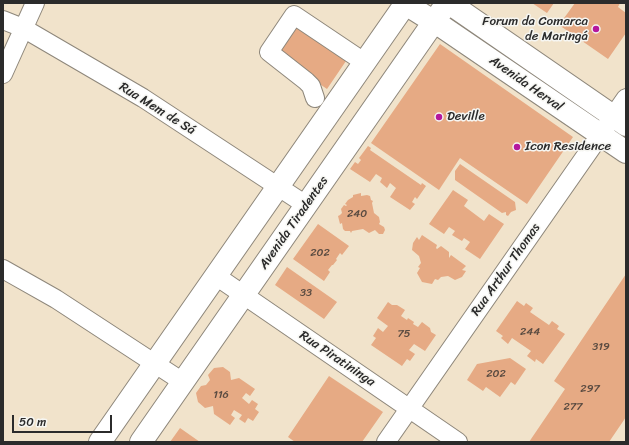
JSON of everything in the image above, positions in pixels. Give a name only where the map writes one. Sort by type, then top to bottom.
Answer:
[{"type":"main road","name":"Avenida Herval","points":[[405,3],[626,152]]},
{"type":"main road","points":[[100,442],[405,3]]},
{"type":"main road","name":"Avenida Tiradentes","points":[[141,442],[448,3]]},
{"type":"main road","name":"Avenida Herval","points":[[448,3],[619,121]]},
{"type":"main road","points":[[516,49],[532,88]]},
{"type":"street","points":[[3,74],[35,3]]},
{"type":"street","points":[[315,98],[306,80],[269,52],[294,15],[364,62]]},
{"type":"street","name":"Rua Mem de Sá","points":[[3,20],[23,28],[143,98],[306,205]]},
{"type":"street","name":"Rua Arthur Thomas","points":[[386,442],[600,135],[619,121],[626,98]]},
{"type":"street","points":[[3,269],[56,299],[183,382]]},
{"type":"street","name":"Rua Piratininga","points":[[216,276],[458,442]]},
{"type":"building","name":"Forum da Comarca de Maringá","points":[[532,3],[554,3],[547,13]]},
{"type":"building","name":"Forum da Comarca de Maringá","points":[[575,3],[620,3],[618,7],[626,13],[626,33],[608,59],[559,25]]},
{"type":"building","points":[[294,25],[346,61],[327,89],[274,53]]},
{"type":"building","name":"Deville","points":[[440,44],[573,137],[527,204],[460,158],[439,190],[371,143]]},
{"type":"building","points":[[368,146],[371,148],[370,150],[421,185],[422,183],[426,186],[417,199],[415,197],[412,202],[415,204],[410,210],[390,197],[396,188],[390,183],[387,188],[380,182],[382,178],[376,174],[370,182],[350,169],[355,162],[358,164],[361,160],[359,158]]},
{"type":"building","points":[[460,164],[515,202],[516,210],[511,212],[508,216],[506,215],[506,212],[502,213],[455,180],[455,171]]},
{"type":"building","points":[[453,190],[468,200],[464,206],[484,221],[489,214],[504,224],[480,259],[465,249],[470,242],[464,238],[462,241],[452,235],[455,231],[449,227],[444,234],[429,224]]},
{"type":"building","points":[[361,193],[361,196],[370,196],[371,200],[373,201],[374,213],[379,217],[379,224],[384,227],[385,230],[383,234],[379,234],[375,230],[369,233],[363,229],[352,231],[351,233],[350,231],[345,231],[342,223],[340,224],[338,216],[342,213],[341,209],[344,205],[347,205],[345,204],[353,197],[353,195]]},
{"type":"building","points":[[318,224],[349,246],[342,255],[340,253],[336,259],[337,260],[328,270],[330,272],[324,281],[293,259]]},
{"type":"building","points":[[422,235],[437,245],[437,249],[441,246],[449,252],[449,258],[451,255],[466,266],[462,270],[466,271],[462,277],[455,280],[448,276],[441,277],[438,280],[435,279],[432,284],[422,282],[417,273],[420,268],[418,267],[421,263],[419,256],[412,250],[413,243],[417,237],[419,240]]},
{"type":"building","points":[[287,267],[337,302],[324,319],[275,285]]},
{"type":"building","points":[[626,274],[626,417],[609,442],[529,442],[565,389],[554,381]]},
{"type":"building","points":[[517,301],[524,306],[526,303],[533,308],[530,312],[549,325],[552,321],[559,326],[557,329],[565,334],[543,364],[536,359],[535,362],[527,356],[531,351],[512,338],[508,344],[501,338],[503,336],[496,331]]},
{"type":"building","points":[[388,302],[405,310],[401,316],[407,320],[408,318],[418,327],[422,322],[430,328],[431,332],[436,335],[425,351],[414,344],[409,350],[415,354],[410,361],[407,359],[402,366],[371,345],[376,338],[373,336],[378,328],[383,332],[388,326],[377,318]]},
{"type":"building","points":[[510,358],[526,369],[515,385],[511,382],[500,397],[486,387],[483,391],[467,380],[477,364]]},
{"type":"building","points":[[223,367],[230,372],[231,380],[239,378],[255,389],[250,396],[246,393],[242,398],[249,404],[252,400],[258,404],[255,409],[259,412],[253,421],[248,418],[245,423],[239,419],[242,415],[234,410],[231,415],[235,418],[230,425],[214,414],[213,406],[205,408],[198,402],[196,393],[201,386],[206,385],[210,380],[208,375],[214,368]]},
{"type":"building","points":[[329,376],[383,412],[362,442],[295,442],[288,437]]},
{"type":"building","points":[[180,428],[200,442],[170,442]]},
{"type":"place","name":"Forum da Comarca de Maringá","points":[[596,29]]},
{"type":"place","name":"Deville","points":[[439,117]]},
{"type":"place","name":"Icon Residence","points":[[517,147]]}]
